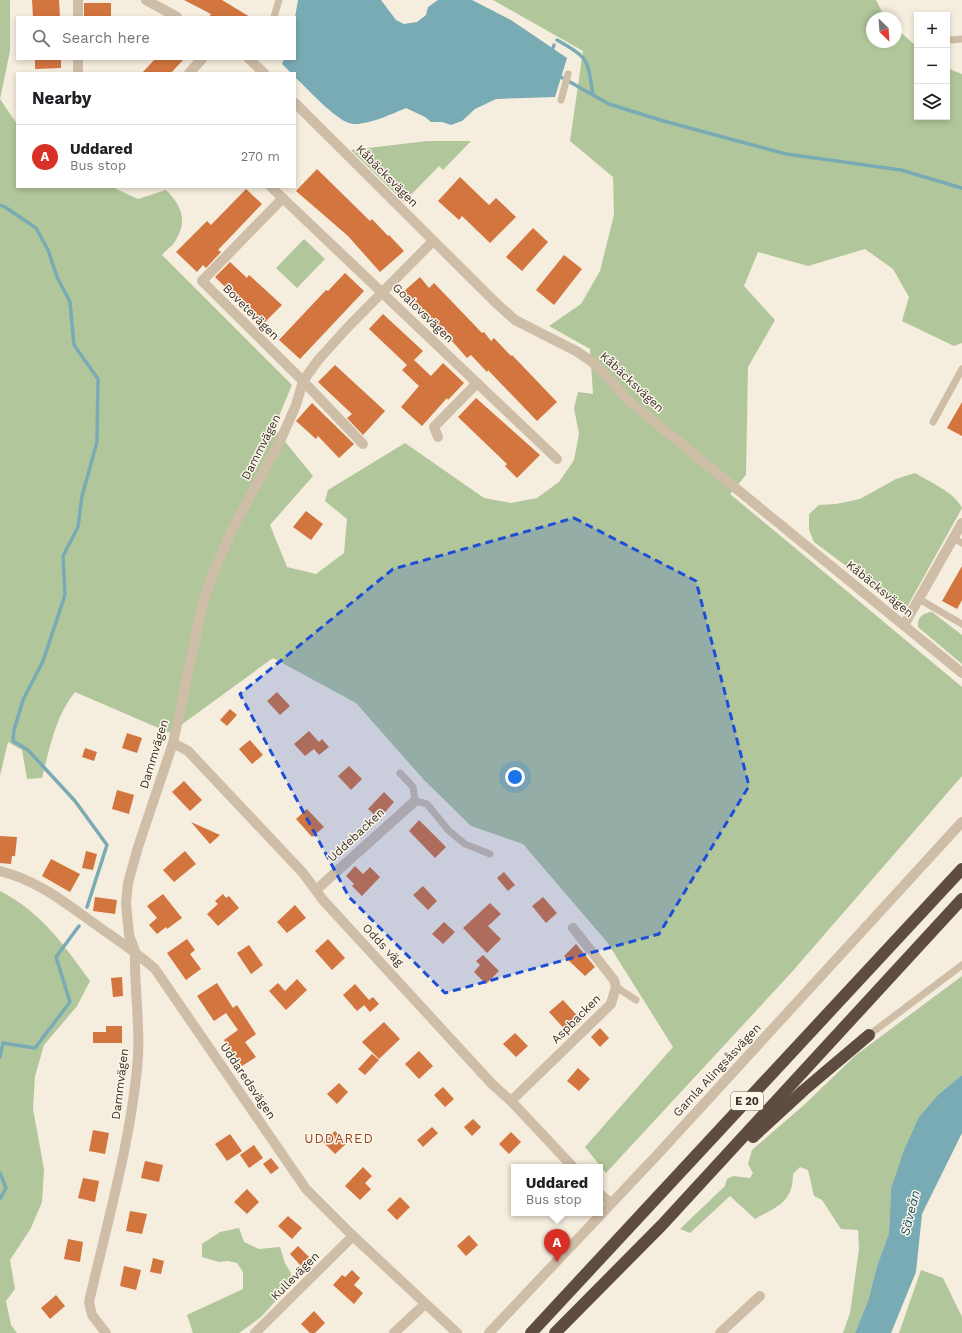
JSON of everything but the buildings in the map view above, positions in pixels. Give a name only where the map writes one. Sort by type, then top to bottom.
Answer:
[{"type":"highway","name":"E 20","points":[[531,1333],[962,869]]},
{"type":"highway","name":"E 20","points":[[555,1333],[662,1225],[962,899]]},
{"type":"highway","points":[[662,1225],[770,1121],[869,1035]]},
{"type":"street","points":[[78,0],[78,16]]},
{"type":"street","points":[[146,0],[175,16]]},
{"type":"street","points":[[78,60],[78,72]]},
{"type":"street","points":[[190,72],[201,60]]},
{"type":"street","points":[[255,61],[263,72]]},
{"type":"street","name":"Kåbäcksvägen","points":[[296,104],[433,241],[515,320],[576,351],[588,359],[599,368],[629,400],[962,673]]},
{"type":"street","name":"Goalovsvägen","points":[[272,188],[557,459]]},
{"type":"street","name":"Bovetevägen","points":[[283,198],[202,281],[303,381],[363,444]]},
{"type":"street","name":"Dammvägen","points":[[106,1333],[92,1315],[89,1302],[134,1100],[138,1056],[135,951],[129,935],[126,903],[128,883],[138,847],[173,743],[203,602],[232,530],[281,439],[296,405],[303,381],[319,359],[382,292],[433,241]]},
{"type":"street","points":[[438,437],[434,427],[477,382]]},
{"type":"street","points":[[904,625],[919,599],[958,541],[962,523]]},
{"type":"street","name":"Odds väg","points":[[173,743],[188,750],[303,873],[323,900],[488,1079],[511,1101],[570,1164]]},
{"type":"street","name":"Uddebacken","points":[[316,890],[414,801]]},
{"type":"street","name":"Gamla Alingsåsvägen","points":[[603,1212],[962,822]]},
{"type":"street","name":"Uddaredsvägen","points":[[0,871],[15,874],[40,886],[135,951],[155,969],[306,1189],[353,1236],[457,1333]]},
{"type":"street","points":[[572,928],[609,972],[616,987]]},
{"type":"street","name":"Aspbacken","points":[[511,1101],[611,1004],[616,987]]},
{"type":"street","points":[[603,1196],[611,1203]]},
{"type":"street","name":"Gamla Alingsåsvägen","points":[[489,1333],[599,1216]]},
{"type":"street","name":"Kullevägen","points":[[255,1333],[353,1236]]},
{"type":"street","points":[[720,1333],[760,1296]]},
{"type":"street","points":[[394,1333],[425,1304]]},
{"type":"lane","points":[[274,16],[279,0]]},
{"type":"lane","points":[[951,40],[962,39]]},
{"type":"lane","points":[[561,100],[568,74]]},
{"type":"lane","points":[[933,422],[962,369]]},
{"type":"lane","points":[[919,599],[962,624]]},
{"type":"lane","points":[[400,773],[413,787],[414,801],[426,804],[449,831],[465,844],[490,854]]},
{"type":"lane","points":[[869,1035],[962,965]]},
{"type":"lane","points":[[616,987],[636,1000]]},
{"type":"highlighted area","points":[[574,518],[696,581],[749,786],[659,934],[445,993],[349,897],[240,694],[393,569]]},
{"type":"green space","points":[[0,0],[10,0],[10,51],[0,99]]},
{"type":"green space","points":[[493,0],[876,0],[882,12],[866,12],[866,48],[902,48],[902,33],[914,44],[914,120],[950,120],[950,69],[962,74],[962,343],[954,346],[902,321],[909,297],[893,269],[865,249],[808,266],[758,252],[744,286],[775,320],[748,367],[746,475],[730,494],[962,687],[962,776],[791,973],[606,1173],[603,1169],[603,1164],[599,1164],[585,1147],[673,1047],[607,942],[523,844],[471,826],[424,780],[356,703],[273,658],[170,733],[75,692],[58,722],[42,778],[27,779],[22,750],[8,742],[0,776],[0,99],[16,123],[16,188],[114,188],[138,199],[166,190],[179,206],[182,218],[180,231],[176,241],[162,255],[292,385],[274,428],[313,476],[270,525],[287,567],[316,574],[344,553],[347,519],[325,501],[328,490],[405,443],[484,498],[511,503],[537,498],[559,482],[574,460],[579,434],[574,408],[578,392],[593,394],[590,349],[549,326],[581,304],[600,271],[614,215],[613,177],[570,141],[583,51]]},
{"type":"green space","points":[[427,141],[471,141],[443,170],[439,166],[404,202],[351,150]]},
{"type":"green space","points":[[304,239],[325,259],[297,288],[276,268]]},
{"type":"green space","points":[[915,473],[947,492],[962,508],[907,607],[901,607],[814,542],[809,530],[809,514],[819,505],[836,504],[860,499],[896,479]]},
{"type":"green space","points":[[932,612],[962,635],[962,664],[918,627],[918,621],[921,616]]},
{"type":"green space","points":[[0,891],[14,899],[51,930],[90,981],[77,1006],[44,1045],[35,1076],[33,1109],[44,1169],[42,1202],[31,1228],[10,1260],[15,1289],[6,1301],[11,1325],[17,1333],[0,1333]]},
{"type":"green space","points":[[962,976],[962,1075],[940,1093],[891,1189],[889,1233],[877,1266],[868,1301],[855,1333],[843,1333],[850,1313],[859,1249],[858,1230],[841,1229],[822,1200],[814,1196],[808,1170],[800,1167],[793,1174],[790,1192],[787,1198],[776,1207],[755,1219],[730,1196],[690,1233],[680,1229],[725,1186],[727,1179],[733,1176],[750,1178],[753,1173],[748,1164],[752,1150],[804,1105],[856,1055]]},
{"type":"green space","points":[[239,1228],[244,1242],[259,1249],[280,1247],[285,1263],[295,1280],[261,1317],[239,1333],[193,1333],[187,1315],[243,1289],[243,1272],[237,1263],[228,1261],[219,1262],[202,1257],[202,1244],[220,1232]]},
{"type":"green space","points":[[921,1270],[943,1278],[962,1317],[962,1333],[899,1333]]},
{"type":"water","points":[[298,0],[381,0],[396,20],[404,24],[417,22],[426,15],[428,7],[438,0],[472,0],[511,20],[567,58],[555,97],[496,99],[475,109],[462,121],[451,125],[442,122],[431,122],[425,117],[406,108],[373,121],[353,124],[339,118],[296,78],[296,72],[290,72],[282,64],[284,60],[296,60],[295,16]]},
{"type":"water","name":"Säveån","points":[[962,1075],[962,1133],[922,1214],[916,1272],[891,1333],[855,1333],[868,1301],[877,1266],[889,1233],[891,1189],[904,1150],[919,1117],[940,1093]]},
{"type":"waterway","points":[[557,40],[576,51],[585,61],[588,66],[593,95]]},
{"type":"waterway","points":[[561,77],[609,104],[660,120],[786,154],[901,170],[962,188]]},
{"type":"waterway","points":[[0,205],[36,228],[48,250],[57,277],[70,302],[74,345],[98,379],[97,442],[82,496],[78,527],[63,556],[65,595],[43,661],[23,700],[14,730],[13,741],[28,750],[75,801],[107,845],[87,907]]},
{"type":"waterway","points":[[0,1057],[3,1043],[35,1048],[70,1002],[56,957],[79,926]]},
{"type":"waterway","points":[[0,1173],[6,1188],[0,1199]]},
{"type":"place","name":"Uddared","points":[[557,1262]]},
{"type":"district","name":"UDDARED","points":[[339,1138]]}]
